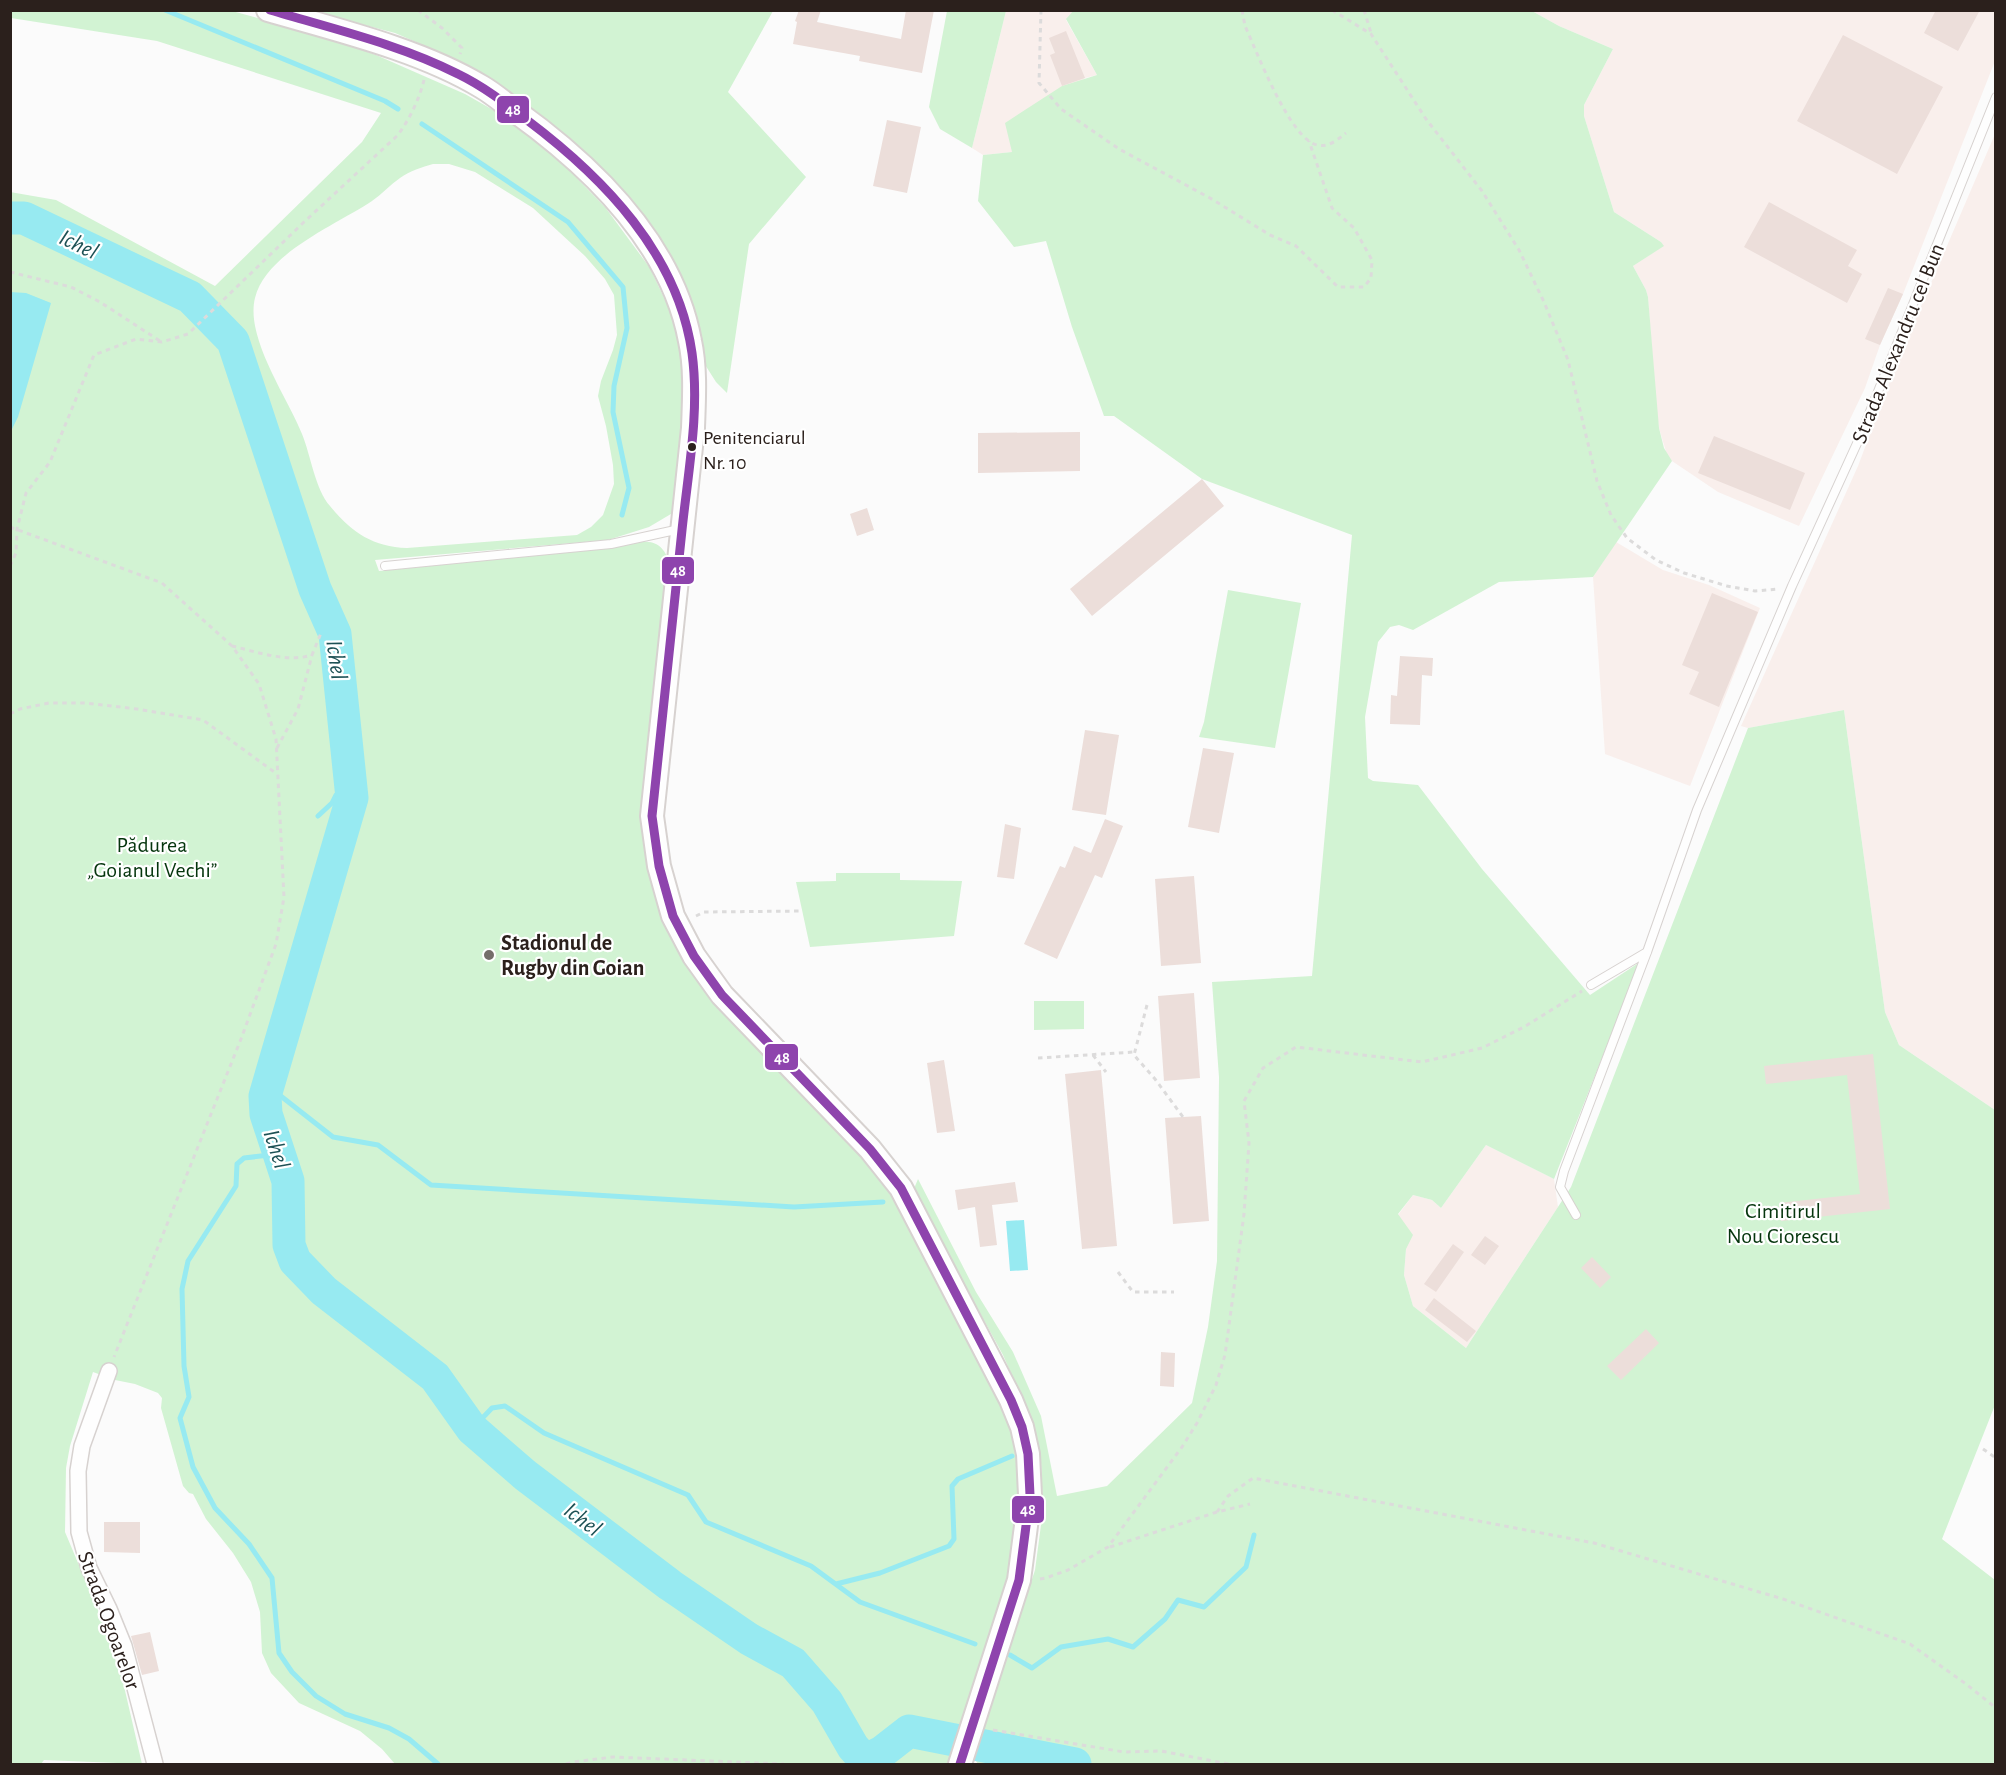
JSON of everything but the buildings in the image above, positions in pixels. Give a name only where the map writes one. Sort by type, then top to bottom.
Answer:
[{"type":"street","points":[[268,10],[358,36],[429,62],[482,87],[552,137],[606,188],[648,241],[669,279],[682,310],[691,343],[694,388],[693,428],[652,816],[659,866],[673,916],[694,956],[722,995],[870,1149],[901,1188],[1011,1400],[1022,1427],[1029,1454],[1030,1495],[1019,1580],[961,1762]]},
{"type":"street","name":"Strada Ogoarelor","points":[[109,1371],[82,1446],[78,1471],[79,1532],[88,1568],[109,1609],[124,1646],[155,1764]]},
{"type":"lane","name":"Strada Alexandru cel Bun","points":[[1576,1215],[1560,1187],[1564,1171],[1647,952],[1697,810],[1792,586],[1859,439],[1995,97]]},
{"type":"lane","points":[[385,566],[611,544],[684,528]]},
{"type":"lane","points":[[1591,985],[1647,952]]},
{"type":"path","points":[[418,10],[442,28],[462,48],[453,73]]},
{"type":"path","points":[[1041,10],[1040,83],[1061,109],[1119,149],[1210,198],[1270,235],[1296,246],[1338,287],[1364,287],[1371,278],[1372,260],[1354,228],[1332,208],[1309,141]]},
{"type":"path","points":[[1242,10],[1245,26],[1288,118],[1304,138],[1317,145],[1329,145],[1346,133]]},
{"type":"path","points":[[1332,10],[1371,34]]},
{"type":"path","points":[[1364,10],[1371,34],[1426,119],[1482,191],[1519,250],[1568,360],[1597,481],[1611,515],[1628,538],[1656,560],[1684,573],[1726,586],[1755,591],[1792,586]]},
{"type":"path","points":[[10,566],[16,553],[17,529],[26,493],[50,462],[94,355],[136,339],[162,342],[188,334],[398,135],[408,121],[420,96],[429,62]]},
{"type":"path","points":[[10,272],[71,287],[100,302],[162,342]]},
{"type":"path","points":[[10,527],[162,583],[232,646],[259,684],[276,739],[284,897],[276,944],[241,1039],[109,1371]]},
{"type":"path","points":[[276,749],[298,709],[312,655],[321,633]]},
{"type":"path","points":[[232,646],[278,657],[302,658],[312,655]]},
{"type":"path","points":[[10,714],[20,709],[49,703],[84,703],[204,720],[277,774]]},
{"type":"path","points":[[704,912],[802,911]]},
{"type":"path","points":[[1108,1547],[1182,1447],[1197,1423],[1216,1384],[1225,1355],[1244,1214],[1249,1143],[1244,1101],[1263,1068],[1296,1047],[1422,1062],[1482,1048],[1524,1027],[1591,985]]},
{"type":"path","points":[[1147,1005],[1134,1055],[1183,1117]]},
{"type":"path","points":[[1038,1058],[1134,1052]]},
{"type":"path","points":[[1093,1055],[1106,1072]]},
{"type":"path","points":[[1118,1272],[1133,1292],[1174,1292]]},
{"type":"path","points":[[1983,1449],[1995,1458]]},
{"type":"path","points":[[1217,1512],[1228,1496],[1253,1478],[1594,1543],[1783,1599],[1910,1644],[1995,1708]]},
{"type":"path","points":[[1019,1580],[1046,1578],[1068,1570],[1108,1547],[1217,1512],[1250,1504]]},
{"type":"path","points":[[973,1726],[1124,1752],[1161,1751],[1228,1764]]},
{"type":"path","points":[[566,1764],[613,1757],[784,1764]]},
{"type":"shaded area","points":[[1006,11],[1074,11],[1066,20],[1097,75],[1085,78],[1012,152],[983,155],[972,148]]},
{"type":"shaded area","points":[[1532,11],[1995,11],[1995,61],[1903,294],[1880,345],[1865,388],[1799,526],[1718,492],[1672,461],[1667,455],[1656,407],[1648,297],[1633,266],[1663,246],[1661,242],[1614,212],[1584,116],[1584,105],[1613,49],[1559,26]]},
{"type":"shaded area","points":[[1995,134],[1995,1110],[1899,1045],[1885,1012],[1844,710],[1748,728],[1741,726],[1858,466],[1898,360]]},
{"type":"shaded area","points":[[1616,542],[1663,570],[1709,585],[1760,608],[1690,786],[1605,754],[1593,577]]},
{"type":"shaded area","points":[[1486,1145],[1554,1179],[1558,1207],[1466,1348],[1413,1306],[1404,1275],[1406,1249],[1398,1215],[1413,1195],[1432,1200],[1441,1208]]},
{"type":"green space","name":"Cimitirul Nou Ciorescu","points":[[1074,10],[1532,11],[1559,26],[1613,49],[1584,105],[1584,116],[1614,212],[1664,246],[1633,266],[1648,297],[1659,428],[1664,448],[1672,461],[1593,577],[1499,582],[1413,630],[1399,625],[1390,627],[1378,642],[1365,717],[1368,778],[1373,781],[1418,785],[1482,869],[1590,995],[1640,962],[1554,1179],[1486,1145],[1441,1208],[1432,1200],[1413,1195],[1398,1214],[1413,1235],[1406,1249],[1404,1275],[1413,1306],[1466,1348],[1571,1187],[1748,728],[1844,710],[1885,1012],[1899,1045],[1995,1110],[1995,1405],[1942,1539],[1995,1580],[1995,1764],[978,1764],[974,1758],[1035,1570],[1043,1510],[1041,1462],[1024,1403],[1003,1355],[913,1191],[918,1179],[976,1292],[1013,1352],[1041,1416],[1057,1496],[1107,1486],[1192,1403],[1208,1327],[1217,1261],[1219,1077],[1212,982],[1312,976],[1352,535],[1202,479],[1114,416],[1104,416],[1072,327],[1046,241],[1014,247],[978,201],[983,155],[1012,152],[1005,123],[1062,86],[1097,75],[1066,19]]},
{"type":"green space","name":"Pădurea „Goianul Vechi”","points":[[11,11],[232,11],[319,35],[376,55],[465,94],[509,119],[566,167],[605,207],[650,268],[674,319],[682,366],[684,421],[676,511],[649,527],[608,540],[375,560],[379,571],[611,548],[639,542],[654,543],[666,554],[670,565],[654,726],[665,920],[885,1181],[1010,1421],[1018,1463],[1013,1560],[950,1764],[395,1764],[382,1749],[360,1731],[299,1703],[271,1673],[262,1653],[260,1612],[251,1582],[233,1553],[206,1519],[193,1494],[183,1486],[161,1408],[162,1398],[158,1393],[135,1384],[93,1372],[70,1446],[66,1468],[65,1532],[100,1615],[123,1682],[142,1764],[44,1760],[41,1764],[11,1764],[10,192],[56,200],[215,286],[362,142],[381,113],[157,41],[11,18]],"holes":[[[433,164],[449,164],[475,172],[533,208],[585,256],[605,279],[614,295],[617,335],[598,396],[606,426],[614,484],[603,515],[591,527],[577,535],[407,548],[384,545],[364,536],[346,523],[325,499],[296,419],[262,349],[256,331],[255,298],[262,282],[273,267],[304,242],[372,201],[404,176]]]},
{"type":"green space","points":[[311,11],[773,11],[728,92],[806,177],[749,244],[727,393],[716,382],[702,360],[604,173],[557,129],[502,87],[446,55],[395,33]]},
{"type":"green space","points":[[947,11],[1006,11],[972,148],[940,129],[929,107]]},
{"type":"green space","points":[[1228,590],[1301,603],[1275,748],[1199,737],[1204,722]]},
{"type":"green space","points":[[836,873],[900,873],[900,880],[962,881],[954,936],[810,947],[796,882],[836,881]]},
{"type":"green space","points":[[1034,1001],[1084,1001],[1084,1029],[1034,1030]]},
{"type":"water","points":[[10,292],[26,293],[51,303],[18,417],[11,431]]},
{"type":"water","points":[[1024,1220],[1028,1270],[1010,1271],[1006,1221]]},
{"type":"waterway","points":[[165,10],[385,101],[398,109]]},
{"type":"waterway","points":[[422,124],[568,222],[623,287],[627,328],[614,386],[613,412],[629,488],[622,515]]},
{"type":"waterway","name":"Ichel","points":[[10,218],[24,218],[190,297],[233,341],[315,589],[335,634],[352,798],[265,1096],[266,1114],[288,1181],[289,1245],[295,1261],[324,1291],[435,1377],[472,1429],[525,1475],[670,1585],[749,1639],[793,1663],[827,1702],[853,1747],[861,1756],[870,1758],[882,1752],[909,1731],[1075,1764]]},
{"type":"waterway","points":[[318,816],[332,803],[336,795],[352,793]]},
{"type":"waterway","points":[[268,1086],[333,1137],[378,1145],[431,1185],[794,1207],[883,1202]]},
{"type":"waterway","points":[[279,1154],[244,1158],[237,1164],[236,1186],[188,1261],[182,1289],[184,1366],[189,1397],[180,1418],[193,1467],[215,1508],[249,1544],[272,1578],[279,1653],[292,1672],[316,1696],[345,1714],[389,1728],[409,1739],[438,1764]]},
{"type":"waterway","points":[[472,1429],[492,1408],[505,1406],[544,1433],[688,1495],[706,1522],[811,1566],[860,1602],[975,1644]]},
{"type":"waterway","points":[[836,1584],[880,1573],[949,1546],[954,1539],[952,1486],[958,1479],[1012,1456]]},
{"type":"waterway","points":[[1010,1655],[1032,1668],[1061,1647],[1108,1639],[1133,1647],[1165,1619],[1178,1600],[1204,1607],[1246,1567],[1254,1535]]},
{"type":"transit line","name":"48","points":[[270,10],[413,54],[458,74],[494,95],[556,143],[609,193],[654,251],[671,283],[684,317],[692,353],[695,397],[652,816],[659,866],[673,916],[694,956],[722,995],[870,1149],[901,1188],[1011,1400],[1022,1427],[1028,1454],[1030,1495],[1019,1580],[960,1764]]},
{"type":"place","name":"Penitenciarul Nr. 10","points":[[692,447]]},
{"type":"place","name":"Stadionul de Rugby din Goian","points":[[489,955]]}]
